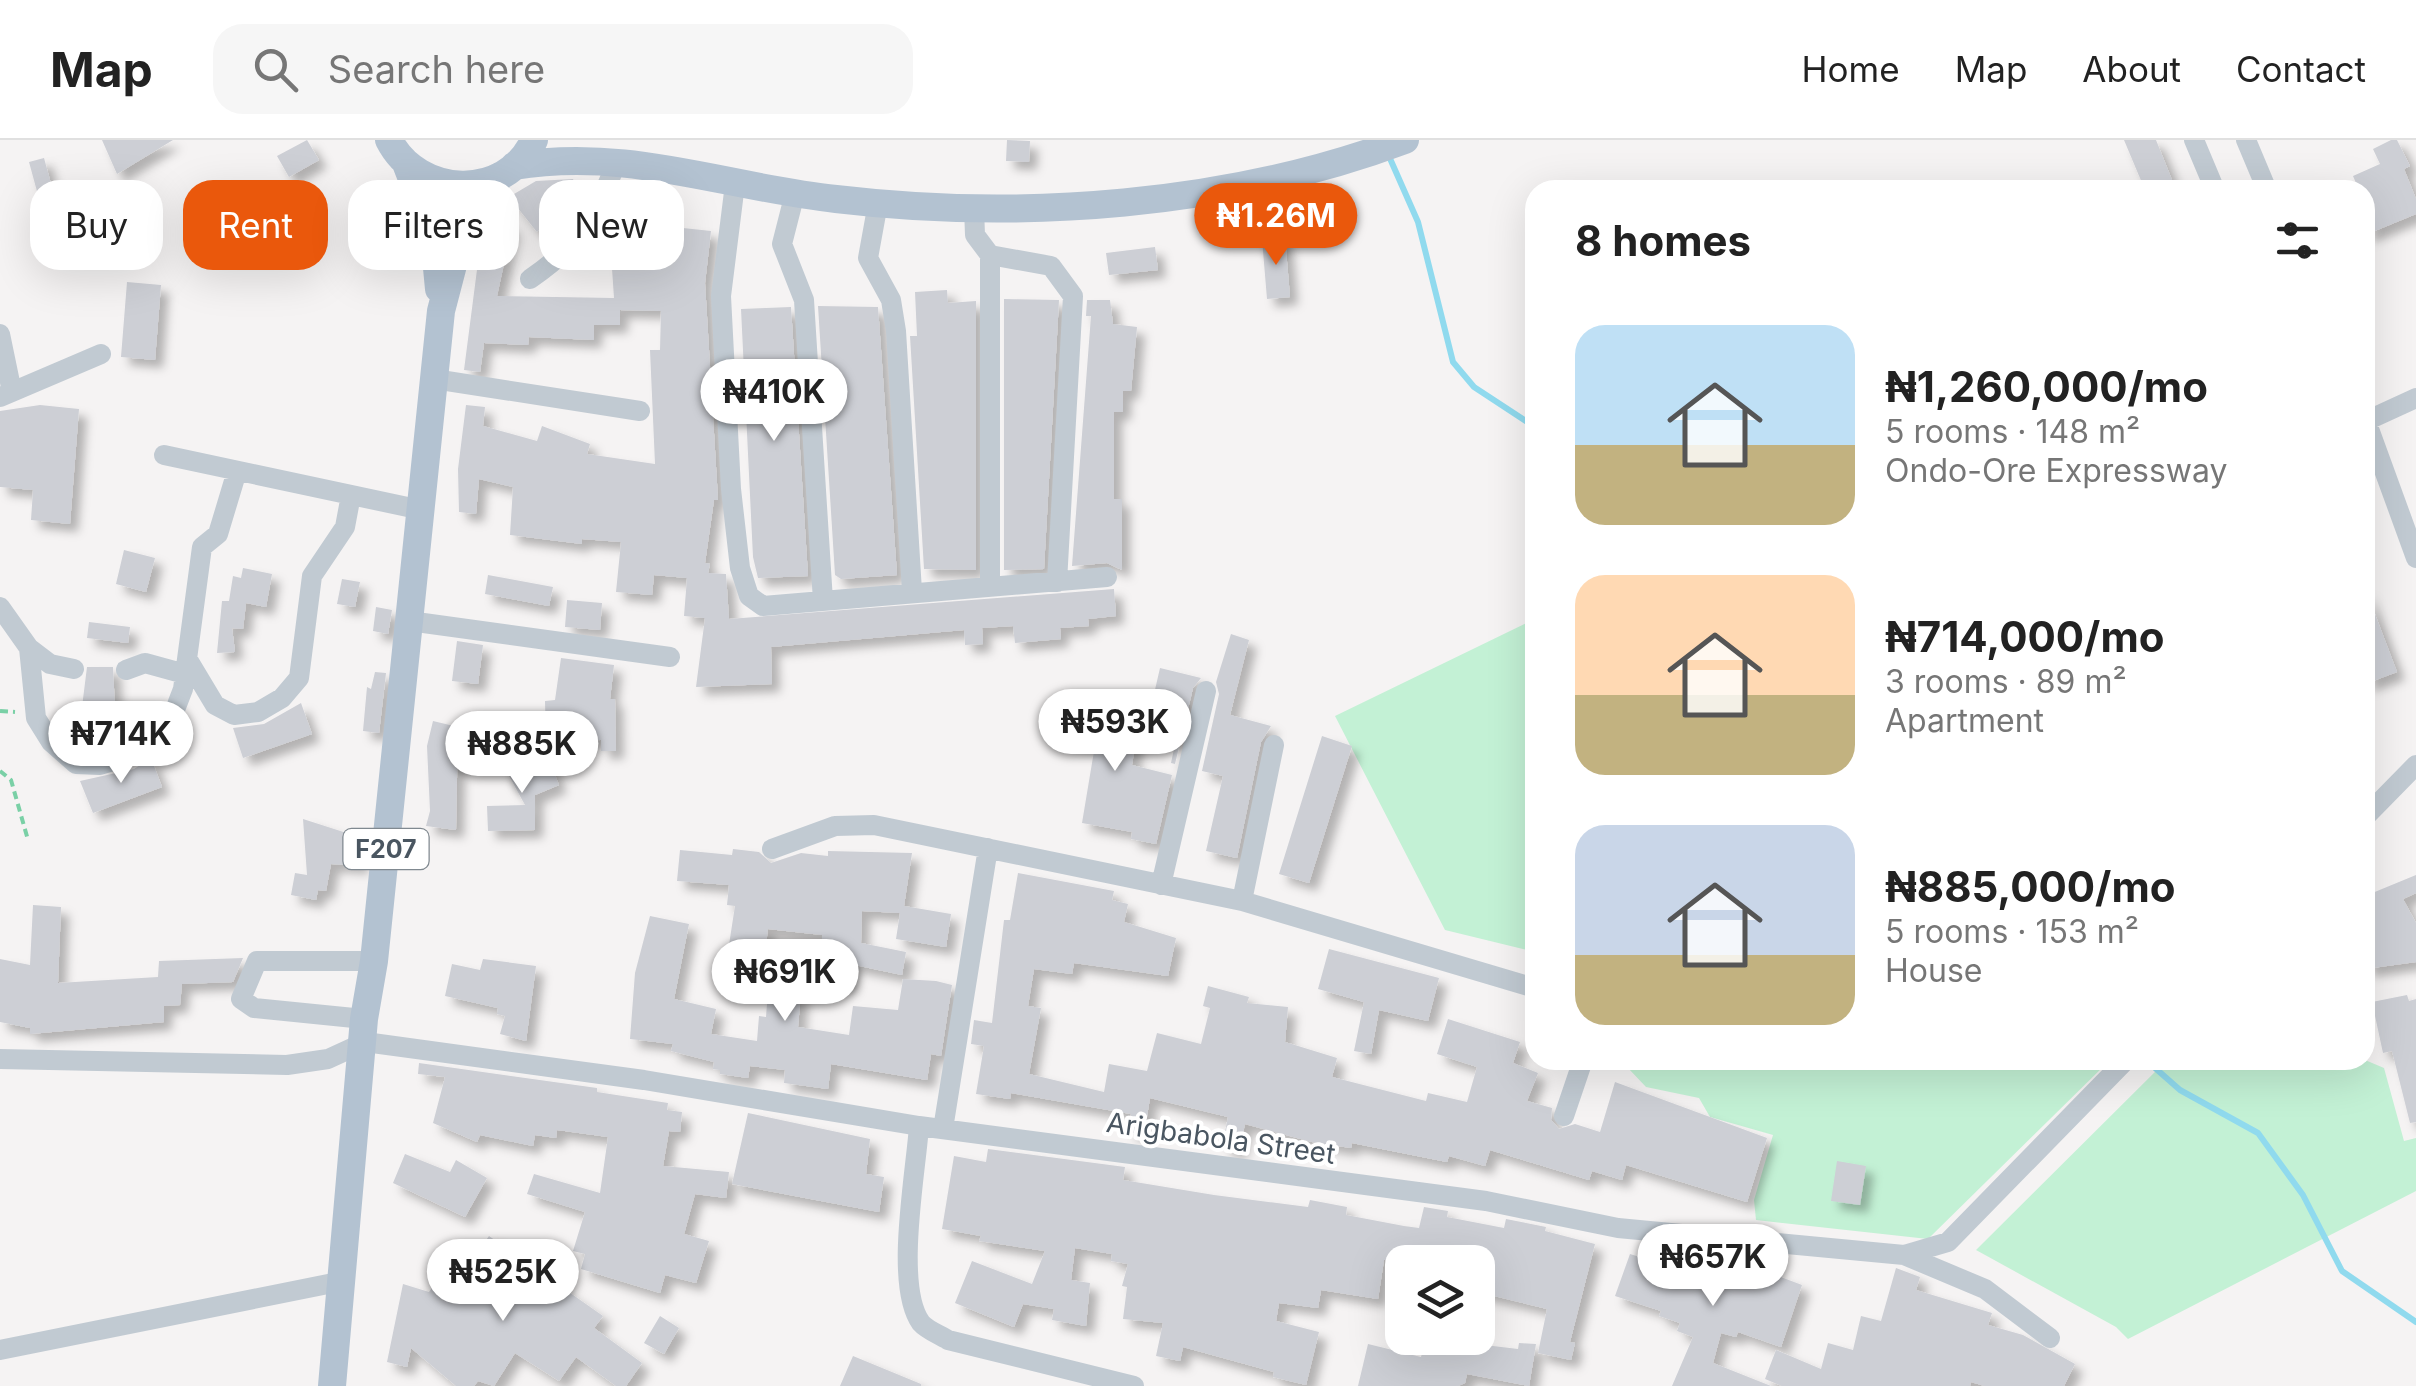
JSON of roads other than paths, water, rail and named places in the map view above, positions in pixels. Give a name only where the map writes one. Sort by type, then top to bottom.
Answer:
[{"type":"main road","points":[[389,140],[408,166],[442,184],[482,184],[507,171],[616,151],[657,166],[735,184],[878,203],[974,208],[1062,207],[1158,199],[1387,146]]},
{"type":"main road","points":[[507,171],[534,140]]},
{"type":"main road","name":"F207","points":[[408,166],[434,236],[441,311]]},
{"type":"main road","name":"F207","points":[[332,1386],[364,1031],[441,311],[460,238],[507,171]]},
{"type":"street","points":[[2194,140],[2210,180]]},
{"type":"street","points":[[2246,140],[2263,180]]},
{"type":"street","points":[[530,279],[575,246],[598,210],[616,151]]},
{"type":"street","points":[[735,184],[720,296],[731,490],[740,568],[749,596],[763,606],[1107,577]]},
{"type":"street","points":[[795,193],[782,244],[804,300],[823,601]]},
{"type":"street","points":[[878,203],[868,258],[891,300],[896,331],[912,591]]},
{"type":"street","points":[[974,208],[975,235],[990,255],[990,586]]},
{"type":"street","points":[[990,255],[1051,266],[1073,296],[1057,582]]},
{"type":"street","points":[[0,334],[6,394],[101,354]]},
{"type":"street","points":[[434,379],[640,410]]},
{"type":"street","points":[[2375,415],[2416,398]]},
{"type":"street","points":[[2375,444],[2416,558]]},
{"type":"street","points":[[164,455],[418,510]]},
{"type":"street","points":[[29,648],[36,718],[51,742],[76,764],[100,764],[130,756],[168,728],[186,667],[202,547],[218,534],[236,471]]},
{"type":"street","points":[[126,670],[145,663],[186,667],[215,704],[234,715],[258,712],[282,698],[299,678],[312,576],[345,526],[351,495]]},
{"type":"street","points":[[0,607],[29,648],[50,664],[74,669]]},
{"type":"street","points":[[409,622],[670,658]]},
{"type":"street","points":[[1161,885],[1206,691]]},
{"type":"street","points":[[1242,901],[1274,745]]},
{"type":"street","points":[[2375,806],[2416,764]]},
{"type":"street","points":[[772,848],[835,826],[874,825],[1242,901],[1525,985]]},
{"type":"street","points":[[942,1129],[988,848]]},
{"type":"street","name":"Arigbabola Street","points":[[374,961],[257,961],[240,999],[254,1008],[364,1031],[920,1126],[1486,1201],[1618,1228],[1904,1256],[1947,1270],[1985,1290],[2050,1338]]},
{"type":"street","points":[[0,1058],[287,1065],[328,1059],[364,1031]]},
{"type":"street","points":[[1564,1116],[1580,1070]]},
{"type":"street","points":[[1904,1256],[1948,1242],[2116,1070]]},
{"type":"street","points":[[920,1126],[909,1259],[912,1302],[922,1325],[948,1340],[1134,1386]]},
{"type":"street","points":[[0,1350],[343,1281]]},
{"type":"waterway","points":[[1388,154],[1418,222],[1453,362],[1474,387],[1525,420]]},
{"type":"waterway","points":[[2157,1070],[2180,1090],[2258,1133],[2303,1195],[2342,1271],[2416,1322]]}]
